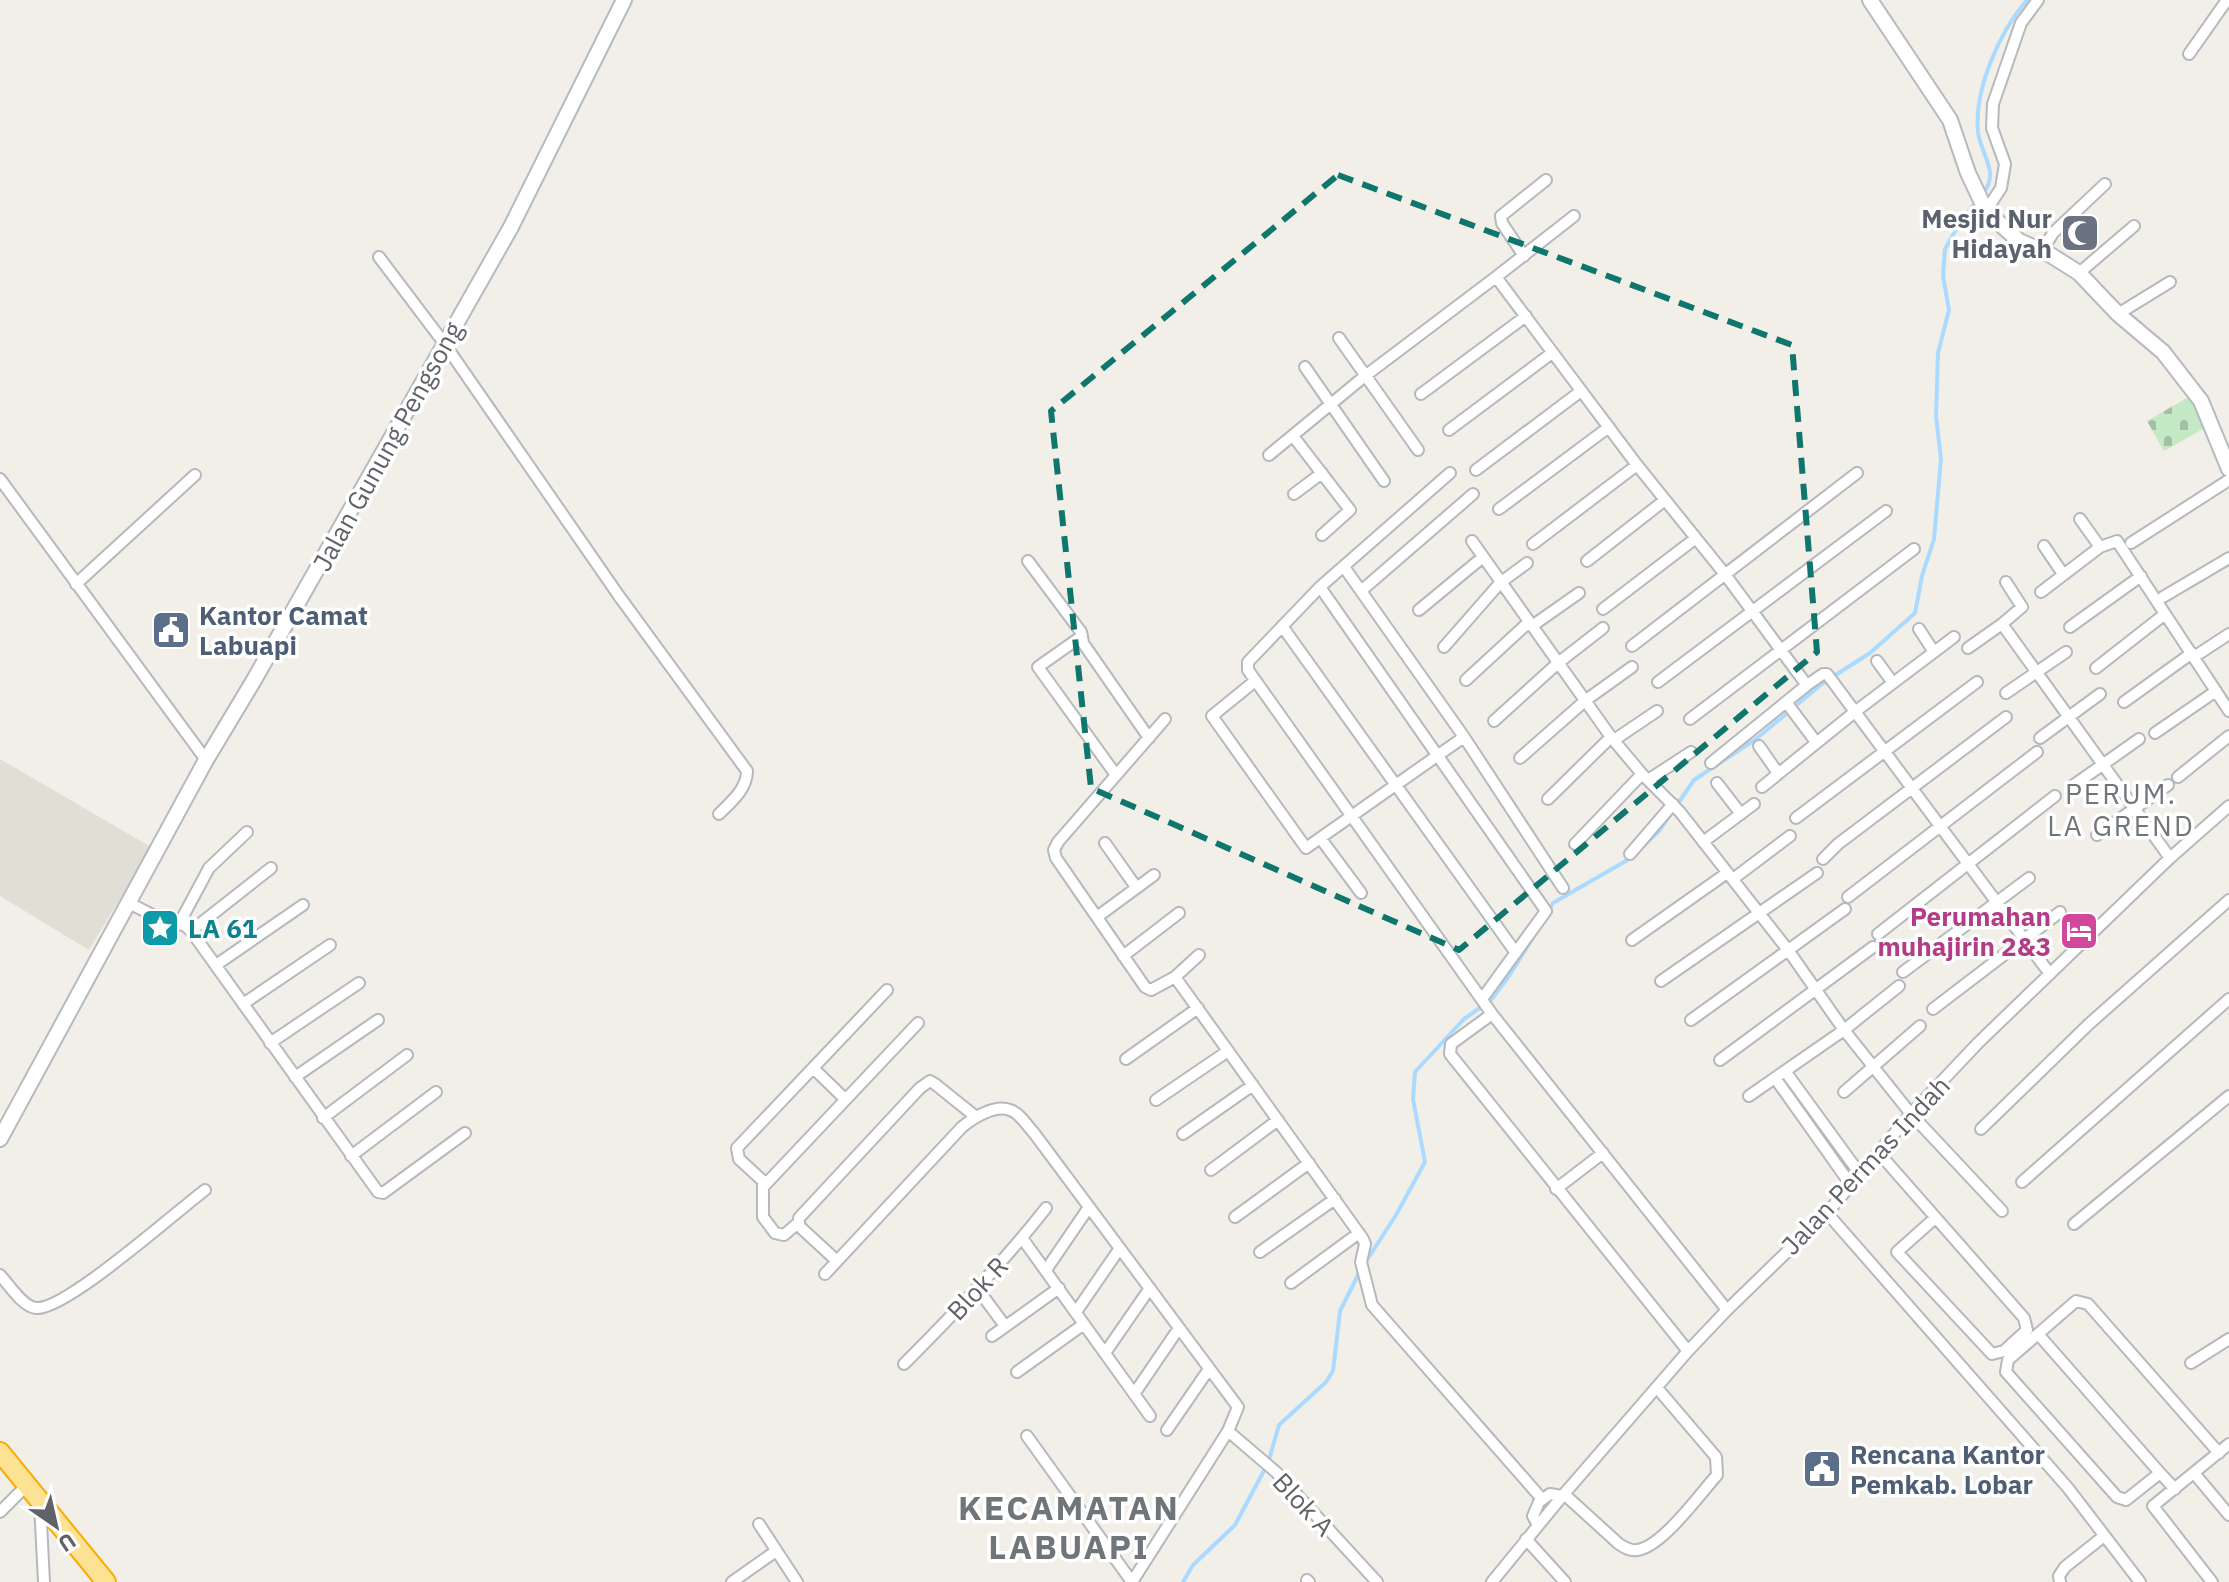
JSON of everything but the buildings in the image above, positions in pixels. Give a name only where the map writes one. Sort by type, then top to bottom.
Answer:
[{"type":"highway","points":[[0,1452],[106,1582]]},
{"type":"street","name":"Jalan Gunung Pengsong","points":[[0,1139],[206,760],[518,214],[624,0]]},
{"type":"street","points":[[1870,0],[1950,120],[1982,203],[2019,241],[2079,273],[2118,314],[2163,352],[2201,401],[2225,448],[2229,469]]},
{"type":"street","points":[[1982,203],[2001,188],[2005,164],[1992,128],[1993,104],[2017,33],[2038,0]]},
{"type":"street","points":[[2189,54],[2227,0]]},
{"type":"street","points":[[1524,256],[1502,223],[1501,216],[1546,180]]},
{"type":"street","points":[[2042,251],[2053,233],[2105,184]]},
{"type":"street","points":[[1269,455],[1365,376],[1574,216]]},
{"type":"street","points":[[2079,273],[2134,226]]},
{"type":"street","points":[[379,257],[444,343],[619,596],[747,771],[742,789],[719,814]]},
{"type":"street","points":[[1496,277],[1807,685]]},
{"type":"street","points":[[2118,314],[2170,282]]},
{"type":"street","points":[[1421,394],[1526,316]]},
{"type":"street","points":[[1339,338],[1418,450]]},
{"type":"street","points":[[1449,430],[1552,353]]},
{"type":"street","points":[[1305,367],[1384,481]]},
{"type":"street","points":[[1476,470],[1581,391]]},
{"type":"street","points":[[1499,509],[1609,427]]},
{"type":"street","points":[[1293,436],[1350,510],[1322,535]]},
{"type":"street","points":[[1533,544],[1637,465]]},
{"type":"street","points":[[1294,494],[1322,473]]},
{"type":"street","points":[[1450,473],[1320,587],[1248,662],[1248,670],[1487,1006],[1727,1310]]},
{"type":"street","points":[[1632,646],[1857,473]]},
{"type":"street","points":[[76,584],[195,475]]},
{"type":"street","points":[[0,479],[206,760]]},
{"type":"street","points":[[2131,543],[2229,480]]},
{"type":"street","points":[[1361,591],[1473,494]]},
{"type":"street","points":[[1587,561],[1665,500]]},
{"type":"street","points":[[1658,682],[1886,511]]},
{"type":"street","points":[[2080,519],[2100,547]]},
{"type":"street","points":[[1603,609],[1696,538]]},
{"type":"street","points":[[1472,541],[1613,739],[1677,808],[1911,1114],[2002,1211]]},
{"type":"street","points":[[2041,592],[2100,547],[2117,541],[2165,614],[2196,653],[2229,711]]},
{"type":"street","points":[[2044,546],[2063,574]]},
{"type":"street","points":[[1690,719],[1914,549]]},
{"type":"street","points":[[1419,610],[1483,557]]},
{"type":"street","points":[[2163,597],[2229,558]]},
{"type":"street","points":[[1028,561],[1149,738]]},
{"type":"street","points":[[1444,647],[1500,583],[1527,563]]},
{"type":"street","points":[[1344,567],[1464,737],[1563,888]]},
{"type":"street","points":[[2070,627],[2141,576]]},
{"type":"street","points":[[1968,648],[2022,607],[2006,582]]},
{"type":"street","points":[[1320,587],[1546,911],[1516,953],[1487,1006],[1451,1044],[1450,1054],[1688,1351]]},
{"type":"street","points":[[1466,680],[1530,624],[1579,593]]},
{"type":"street","points":[[2096,668],[2165,614]]},
{"type":"street","points":[[2002,624],[2170,858]]},
{"type":"street","points":[[1282,626],[1516,953]]},
{"type":"street","points":[[1494,721],[1558,663],[1603,628]]},
{"type":"street","points":[[1919,629],[1934,652]]},
{"type":"street","points":[[2124,702],[2229,634]]},
{"type":"street","points":[[1082,636],[1038,667],[1116,775]]},
{"type":"street","points":[[1762,787],[1954,637]]},
{"type":"street","points":[[2006,693],[2066,652]]},
{"type":"street","points":[[1877,661],[1893,683]]},
{"type":"street","points":[[1520,758],[1586,700],[1632,667]]},
{"type":"street","points":[[1711,763],[1807,685],[1827,674],[2050,974]]},
{"type":"street","points":[[1255,681],[1214,712],[1213,718],[1308,848],[1464,737]]},
{"type":"street","points":[[1796,818],[1977,682]]},
{"type":"street","points":[[2155,733],[2216,691]]},
{"type":"street","points":[[2040,738],[2100,694]]},
{"type":"street","points":[[1787,704],[1816,742]]},
{"type":"street","points":[[1548,799],[1613,739],[1657,711]]},
{"type":"street","points":[[1823,859],[1838,844],[2006,717]]},
{"type":"street","points":[[1165,719],[1054,850],[1056,858],[1145,987],[1151,990],[1175,977],[1199,955]]},
{"type":"street","points":[[2178,777],[2229,736]]},
{"type":"street","points":[[2071,787],[2139,739]]},
{"type":"street","points":[[1759,746],[1778,773]]},
{"type":"street","points":[[1575,844],[1645,777],[1691,752]]},
{"type":"street","points":[[1848,897],[2037,752]]},
{"type":"street","points":[[1717,783],[1741,814]]},
{"type":"street","points":[[2097,835],[2168,785]]},
{"type":"street","points":[[1878,934],[2055,796]]},
{"type":"street","points":[[1703,842],[1754,804]]},
{"type":"street","name":"Jalan Permas Indah","points":[[1492,1582],[1688,1351],[1827,1213],[1911,1114],[1978,1043],[2170,858],[2229,806]]},
{"type":"street","points":[[1630,854],[1677,808]]},
{"type":"street","points":[[179,924],[209,868],[247,832]]},
{"type":"street","points":[[1632,940],[1790,836]]},
{"type":"street","points":[[1321,839],[1361,893]]},
{"type":"street","points":[[1105,843],[1136,887]]},
{"type":"street","points":[[191,931],[271,868]]},
{"type":"street","points":[[1661,981],[1817,873]]},
{"type":"street","points":[[1097,917],[1154,875]]},
{"type":"street","points":[[1903,972],[2029,878]]},
{"type":"street","points":[[1981,1129],[2089,1024],[2229,900]]},
{"type":"street","points":[[129,903],[191,931],[323,1118],[381,1193],[465,1133]]},
{"type":"street","points":[[216,965],[303,905]]},
{"type":"street","points":[[1691,1020],[1845,909]]},
{"type":"street","points":[[1933,1009],[2060,912]]},
{"type":"street","points":[[1123,956],[1179,913]]},
{"type":"street","points":[[243,1004],[330,945]]},
{"type":"street","points":[[1720,1060],[1873,947]]},
{"type":"street","points":[[1175,977],[1359,1233],[1365,1244],[1363,1267],[1372,1305],[1542,1499]]},
{"type":"street","points":[[270,1043],[359,983]]},
{"type":"street","points":[[1749,1096],[1844,1030],[1899,986]]},
{"type":"street","points":[[887,990],[737,1148],[739,1159],[763,1181],[763,1217],[775,1233],[784,1235],[926,1083],[935,1084],[976,1117]]},
{"type":"street","points":[[2022,1182],[2229,999]]},
{"type":"street","points":[[1126,1059],[1198,1008]]},
{"type":"street","points":[[295,1077],[378,1020]]},
{"type":"street","points":[[764,1186],[918,1023]]},
{"type":"street","points":[[1844,1092],[1920,1026]]},
{"type":"street","points":[[1156,1100],[1228,1051]]},
{"type":"street","points":[[323,1118],[407,1055]]},
{"type":"street","points":[[813,1068],[845,1099]]},
{"type":"street","points":[[1785,1071],[1860,1174]]},
{"type":"street","points":[[1775,1078],[1851,1185]]},
{"type":"street","points":[[1183,1134],[1253,1085]]},
{"type":"street","points":[[351,1156],[436,1092]]},
{"type":"street","points":[[2074,1224],[2229,1096]]},
{"type":"street","points":[[825,1274],[962,1127],[976,1117],[1001,1109],[1014,1112],[1034,1133],[1238,1407],[1228,1431],[1132,1582],[1027,1436]]},
{"type":"street","points":[[1211,1170],[1278,1120]]},
{"type":"street","points":[[1878,1152],[2024,1318],[2027,1330],[2004,1351],[1992,1354],[1897,1252],[1935,1218]]},
{"type":"street","points":[[1556,1189],[1603,1153]]},
{"type":"street","points":[[1235,1217],[1309,1163]]},
{"type":"street","points":[[0,1275],[28,1306],[42,1308],[51,1305],[98,1275],[205,1190]]},
{"type":"street","points":[[1260,1252],[1335,1199]]},
{"type":"street","points":[[1046,1270],[1089,1207]]},
{"type":"street","name":"Blok R","points":[[904,1364],[977,1288],[1046,1208]]},
{"type":"street","points":[[1827,1213],[2068,1488],[2140,1582]]},
{"type":"street","points":[[798,1223],[837,1261]]},
{"type":"street","points":[[1291,1283],[1359,1233]]},
{"type":"street","points":[[1022,1238],[1150,1416]]},
{"type":"street","points":[[1076,1312],[1120,1248]]},
{"type":"street","points":[[977,1288],[1005,1326]]},
{"type":"street","points":[[992,1336],[1059,1288]]},
{"type":"street","points":[[1105,1353],[1150,1288]]},
{"type":"street","points":[[2160,1473],[2126,1500],[2117,1497],[2006,1372],[2008,1360],[2076,1301],[2088,1304],[2219,1453]]},
{"type":"street","points":[[1017,1372],[1084,1324]]},
{"type":"street","points":[[1134,1394],[1179,1328]]},
{"type":"street","points":[[2038,1334],[2175,1489]]},
{"type":"street","points":[[2191,1363],[2229,1339]]},
{"type":"street","points":[[1167,1430],[1209,1369]]},
{"type":"street","points":[[1538,1525],[1533,1513],[1542,1499],[1550,1494],[1563,1495],[1619,1544],[1628,1550],[1637,1550],[1661,1536],[1717,1475],[1716,1457],[1658,1389]]},
{"type":"street","name":"Blok A","points":[[1228,1431],[1276,1472],[1377,1582]]},
{"type":"street","points":[[2212,1582],[2153,1506],[2229,1444]]},
{"type":"street","points":[[2194,1473],[2229,1515]]},
{"type":"street","points":[[0,1512],[27,1485]]},
{"type":"street","points":[[40,1501],[44,1582]]},
{"type":"street","points":[[759,1524],[797,1582]]},
{"type":"street","points":[[2060,1582],[2059,1576],[2065,1567],[2104,1536]]},
{"type":"street","points":[[1526,1539],[1565,1582]]},
{"type":"street","points":[[732,1582],[776,1551]]},
{"type":"highlighted area","points":[[1338,175],[1792,345],[1817,652],[1459,950],[1091,788],[1051,411]]},
{"type":"shaded area","points":[[0,759],[151,847],[89,950],[0,896]]},
{"type":"green space","points":[[2192,395],[2210,425],[2164,451],[2147,421]]},
{"type":"waterway","points":[[1982,195],[1990,179],[1990,171],[1978,132],[1980,98],[1999,44],[2027,0]]},
{"type":"waterway","points":[[1640,849],[1659,831],[1694,780],[1756,739],[1823,683],[1870,653],[1915,613],[1922,576],[1934,539],[1941,459],[1936,416],[1938,353],[1949,310],[1943,276],[1945,249],[1976,202]]},
{"type":"waterway","points":[[1548,911],[1553,903],[1631,858]]},
{"type":"waterway","points":[[1365,1263],[1425,1162],[1413,1099],[1415,1072],[1464,1019],[1491,1000],[1532,939]]},
{"type":"waterway","points":[[1183,1582],[1193,1565],[1235,1525],[1268,1463],[1279,1425],[1326,1382],[1333,1371],[1340,1311],[1360,1271]]},
{"type":"place","name":"Mesjid Nur Hidayah","points":[[2080,233]]},
{"type":"place","name":"Kantor Camat Labuapi","points":[[171,630]]},
{"type":"place","name":"LA 61","points":[[160,928]]},
{"type":"place","name":"Perumahan muhajirin 2&3","points":[[2079,931]]},
{"type":"place","name":"Rencana Kantor Pemkab. Lobar","points":[[1822,1469]]},
{"type":"district","name":"PERUM. LA GREND","points":[[2121,809]]},
{"type":"district","name":"KECAMATAN LABUAPI","points":[[1069,1526]]}]
